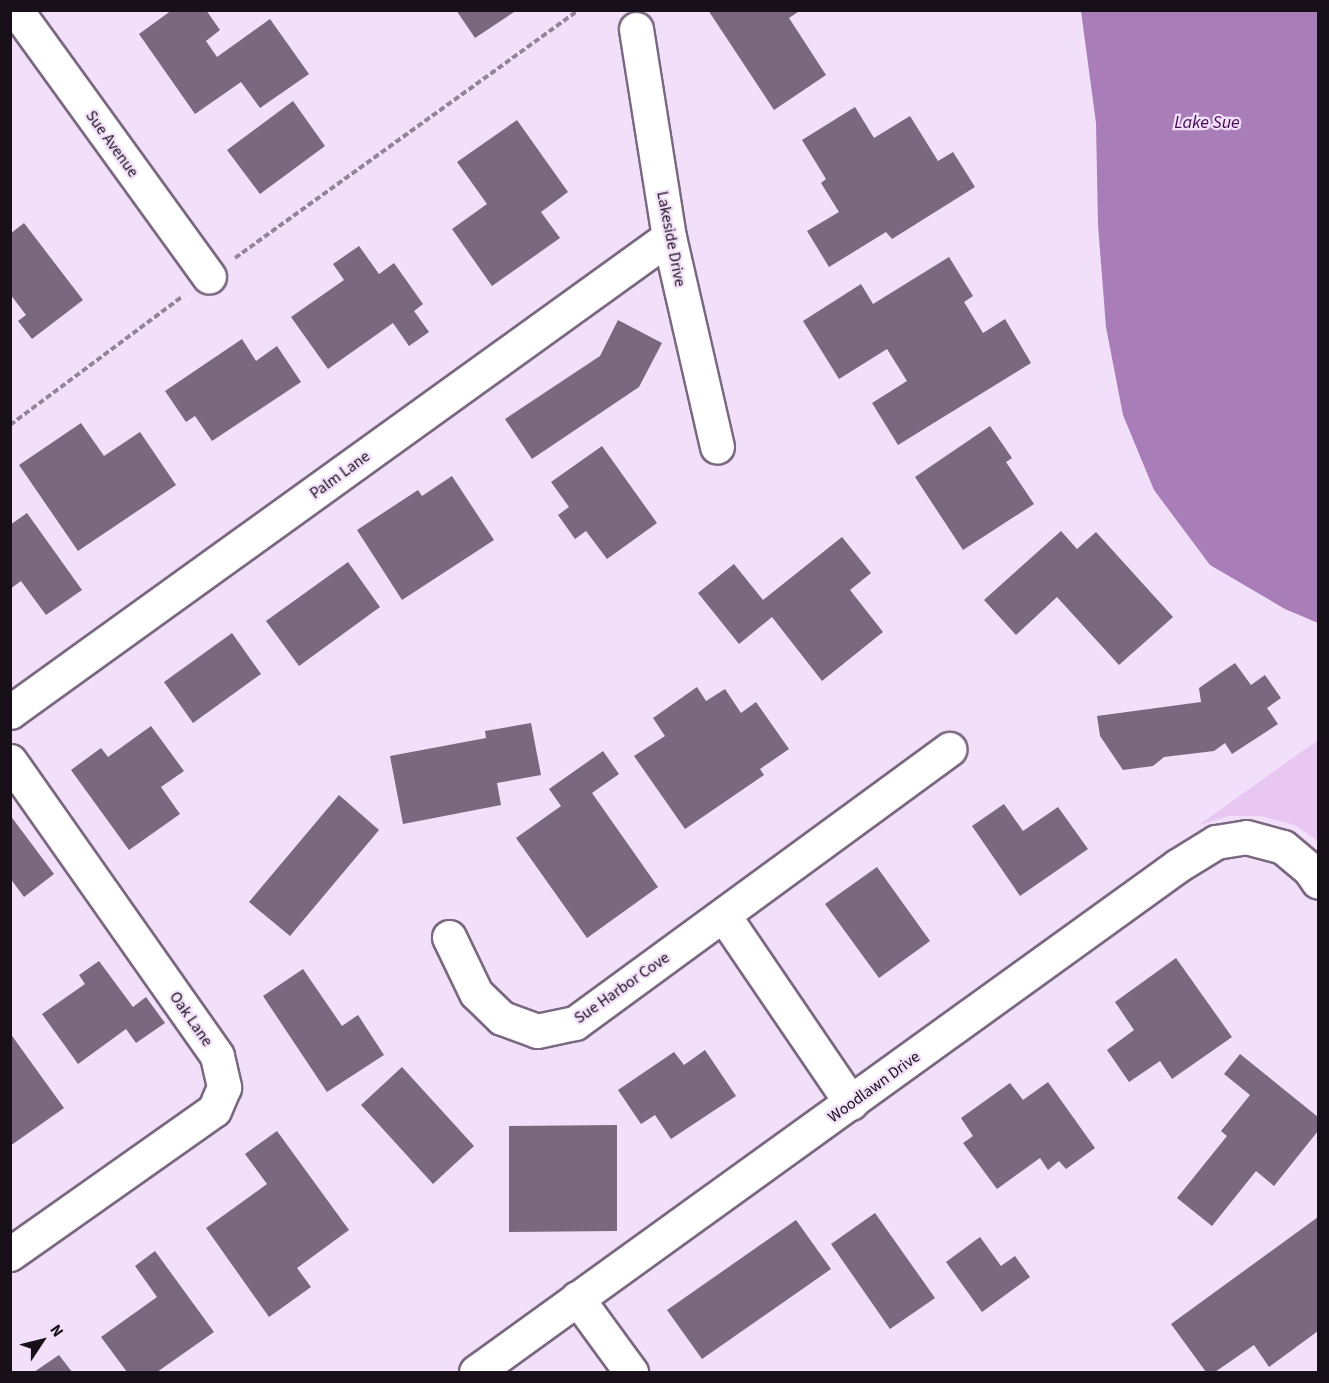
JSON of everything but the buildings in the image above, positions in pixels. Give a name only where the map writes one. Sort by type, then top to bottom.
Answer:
[{"type":"street","name":"Sue Avenue","points":[[16,10],[209,277]]},
{"type":"street","name":"Lakeside Drive","points":[[636,29],[669,237],[717,447]]},
{"type":"street","name":"Palm Lane","points":[[10,712],[669,237]]},
{"type":"street","name":"Sue Harbor Cove","points":[[449,937],[476,993],[502,1018],[537,1031],[575,1023],[949,749]]},
{"type":"street","name":"Oak Lane","points":[[10,761],[217,1056],[224,1087],[214,1110],[10,1254]]},
{"type":"street","name":"Woodlawn Drive","points":[[476,1372],[1177,866],[1216,842],[1246,837],[1283,847],[1310,870],[1318,882]]},
{"type":"street","points":[[724,916],[851,1103]]},
{"type":"street","points":[[577,1298],[631,1372]]},
{"type":"path","points":[[10,425],[209,277],[579,10]]},
{"type":"shaded area","points":[[1318,740],[1318,841],[1295,825],[1261,816],[1229,816],[1199,825]]},
{"type":"water","name":"Lake Sue","points":[[1081,11],[1318,11],[1318,623],[1285,609],[1210,565],[1154,490],[1123,415],[1106,327],[1098,225],[1096,123]]}]
